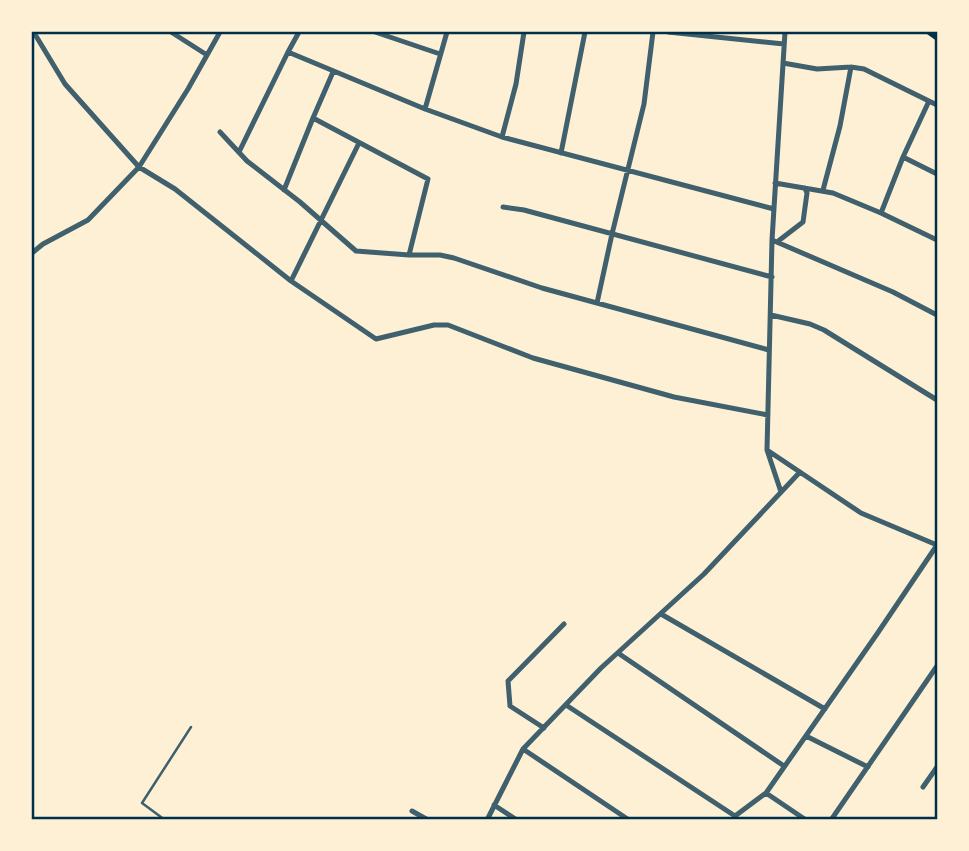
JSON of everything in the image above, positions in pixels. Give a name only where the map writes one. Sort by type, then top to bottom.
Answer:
[{"type":"main road","points":[[930,32],[937,37]]},
{"type":"street","points":[[171,32],[207,55]]},
{"type":"street","points":[[32,253],[43,244],[88,220],[139,167],[220,32]]},
{"type":"street","points":[[239,152],[299,32]]},
{"type":"street","points":[[375,32],[440,54]]},
{"type":"street","points":[[425,109],[447,32]]},
{"type":"street","points":[[502,137],[516,84],[524,32]]},
{"type":"street","points":[[561,153],[584,32]]},
{"type":"street","points":[[597,303],[645,104],[653,32]]},
{"type":"street","points":[[668,32],[784,44]]},
{"type":"street","points":[[781,492],[767,450],[775,183],[785,32]]},
{"type":"street","points":[[35,34],[65,84],[139,167],[175,189],[291,281],[376,339],[434,325],[448,325],[533,358],[674,397],[768,415]]},
{"type":"street","points":[[288,52],[425,109],[502,137],[774,209]]},
{"type":"street","points":[[783,63],[817,69],[864,69],[937,105]]},
{"type":"street","points":[[823,190],[840,126],[851,67]]},
{"type":"street","points":[[284,190],[333,72]]},
{"type":"street","points":[[881,213],[929,101]]},
{"type":"street","points":[[313,118],[428,179],[409,255]]},
{"type":"street","points":[[220,132],[247,161],[356,251],[454,258],[542,288],[769,350]]},
{"type":"street","points":[[291,281],[359,143]]},
{"type":"street","points":[[903,157],[937,174]]},
{"type":"street","points":[[775,183],[823,190],[881,213],[937,240]]},
{"type":"street","points":[[775,241],[803,222],[807,196],[805,188]]},
{"type":"street","points":[[503,207],[524,210],[772,277]]},
{"type":"street","points":[[775,241],[893,292],[937,315]]},
{"type":"street","points":[[771,315],[824,330],[937,400]]},
{"type":"street","points":[[566,705],[735,818],[766,793],[937,545],[861,513],[767,450]]},
{"type":"street","points":[[487,820],[523,749],[601,668],[704,574],[800,472]]},
{"type":"street","points":[[661,614],[825,709]]},
{"type":"street","points":[[544,727],[510,706],[508,681],[564,624]]},
{"type":"street","points":[[618,653],[785,766]]},
{"type":"street","points":[[831,820],[937,666]]},
{"type":"street","points":[[806,736],[868,767]]},
{"type":"street","points":[[523,749],[629,820]]},
{"type":"street","points":[[923,787],[937,767]]},
{"type":"street","points":[[766,793],[806,820]]},
{"type":"street","points":[[494,805],[517,820]]},
{"type":"street","points":[[412,811],[428,820]]},
{"type":"lane","points":[[164,820],[142,803],[191,727]]}]
